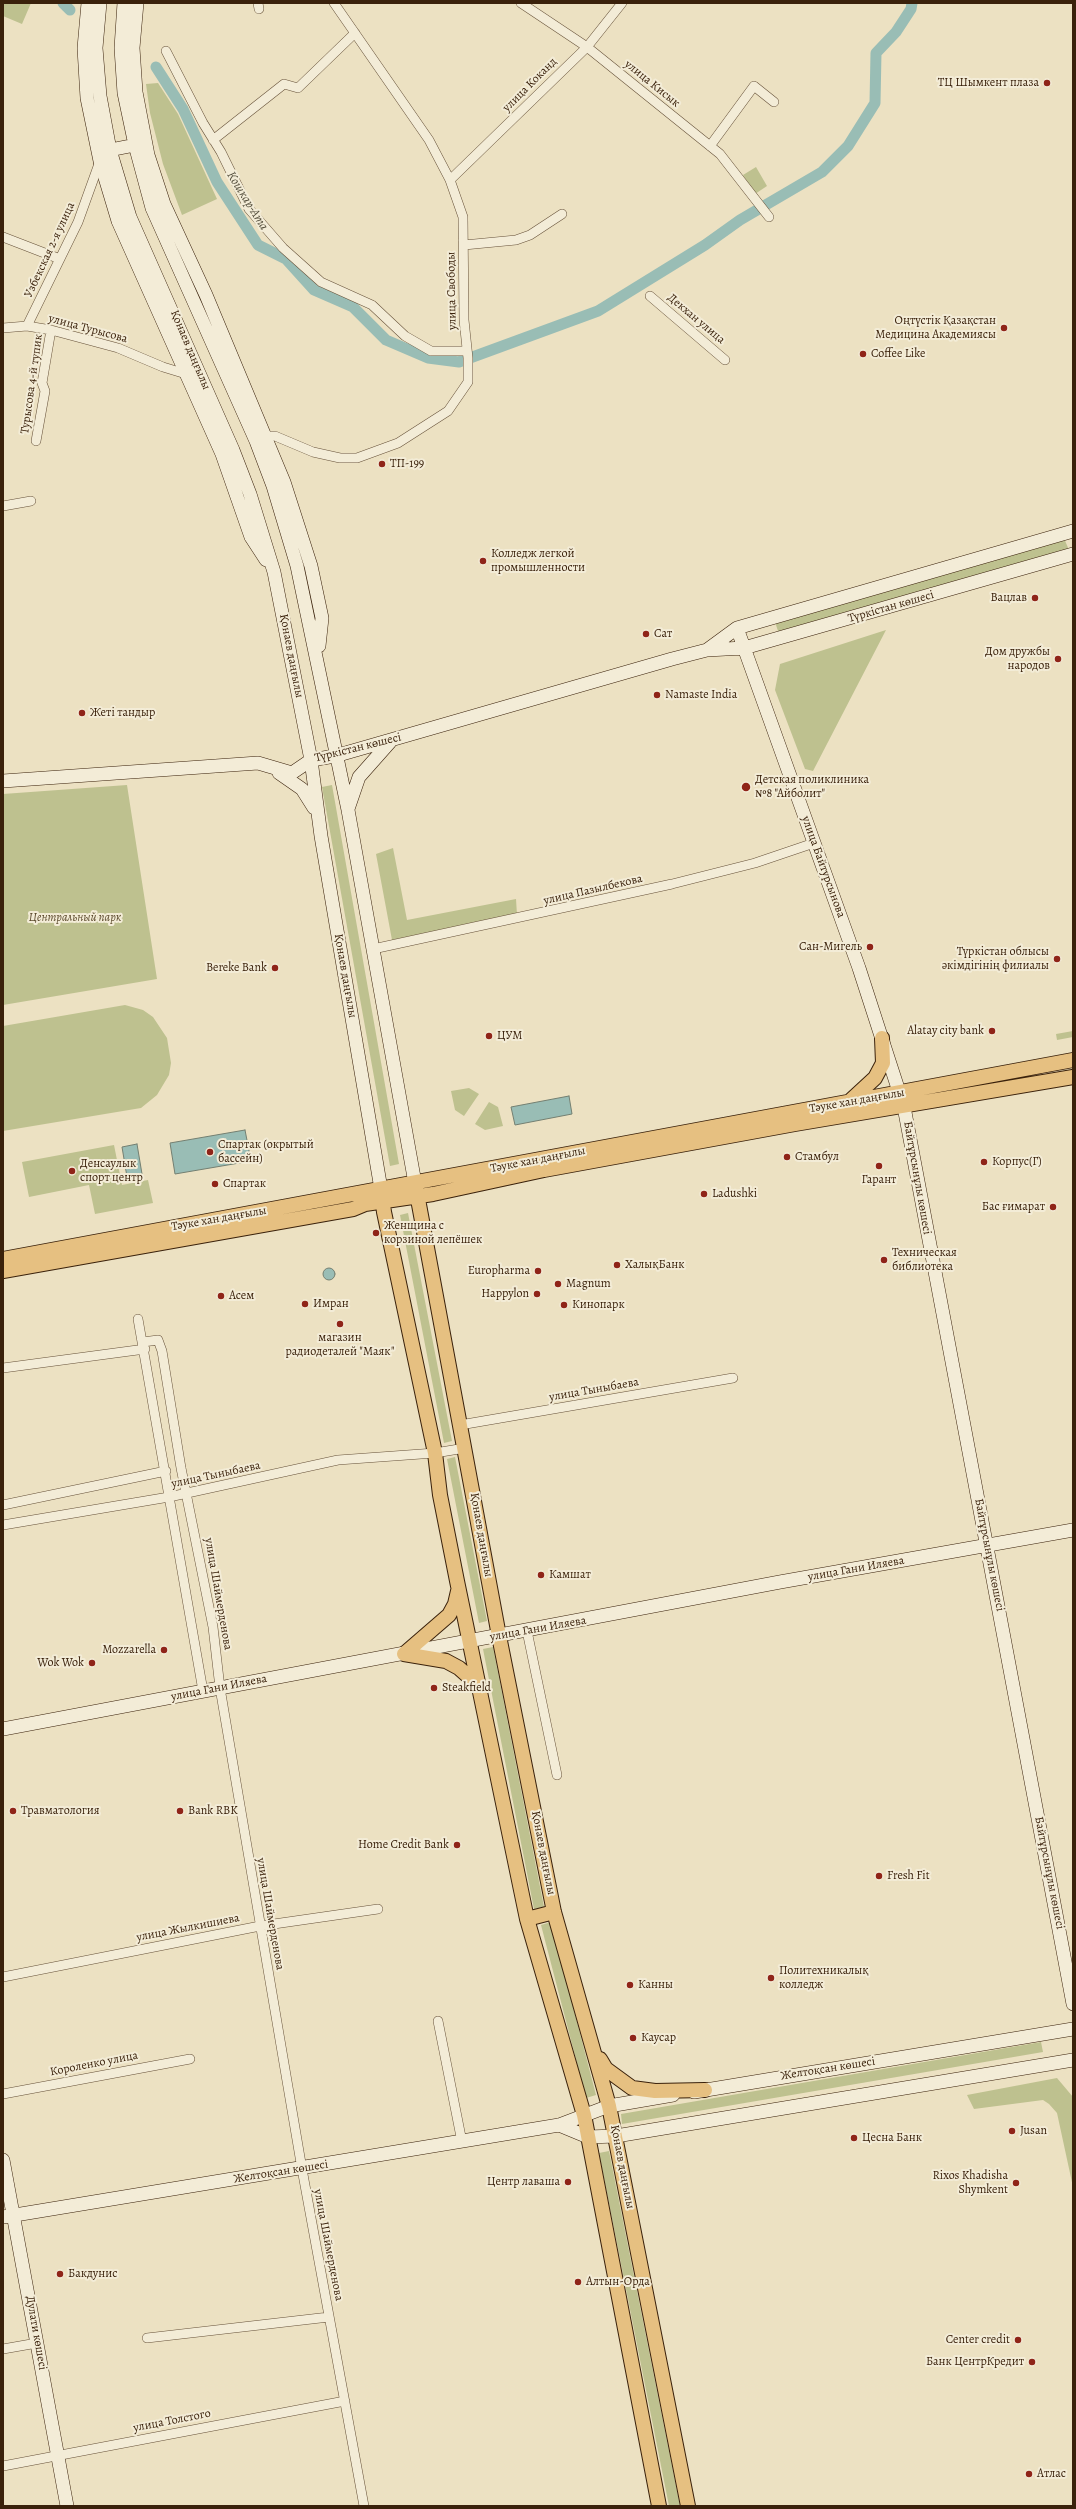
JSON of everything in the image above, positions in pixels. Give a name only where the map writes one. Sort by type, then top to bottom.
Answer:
[{"type":"main road","name":"Қонаев даңғылы","points":[[91,3],[100,96],[110,150],[130,217],[233,450],[250,494],[274,572],[311,760],[317,814],[382,1195]]},
{"type":"main road","points":[[91,3],[84,48],[87,98],[100,160],[118,221],[222,454],[251,537],[274,572]]},
{"type":"main road","name":"Қонаев даңғылы","points":[[124,3],[121,48],[124,93],[135,145],[152,208],[256,441],[293,548],[318,662],[335,756],[348,810],[416,1189],[499,1636],[554,1912],[593,2048],[616,2136],[688,2506]]},
{"type":"main road","points":[[136,3],[133,48],[136,92],[148,155],[164,204],[267,436],[300,530],[322,618],[318,662]]},
{"type":"main road","points":[[110,150],[135,145]]},
{"type":"main road","points":[[138,266],[139,238]]},
{"type":"main road","points":[[293,548],[300,530]]},
{"type":"main road","name":"Түркістан көшесі","points":[[707,650],[737,628],[1073,531]]},
{"type":"main road","name":"Түркістан көшесі","points":[[3,781],[258,763],[292,773],[311,760],[335,756],[391,741],[531,699],[707,650],[744,648],[1073,554]]},
{"type":"main road","name":"улица Байтурсынова","points":[[737,628],[882,1038],[904,1107]]},
{"type":"main road","points":[[348,810],[359,777],[391,741]]},
{"type":"main road","points":[[258,763],[287,777],[302,789],[317,814]]},
{"type":"main road","points":[[849,1102],[875,1078],[883,1063],[882,1038]]},
{"type":"main road","name":"Тәуке хан даңғылы","points":[[416,1189],[849,1102],[1073,1060]]},
{"type":"main road","name":"Тәуке хан даңғылы","points":[[3,1259],[904,1107],[1073,1077]]},
{"type":"main road","name":"Байтұрсынұлы көшесі","points":[[904,1107],[988,1545],[1073,2004]]},
{"type":"main road","points":[[382,1195],[435,1453],[440,1495],[458,1589],[527,1919],[584,2115],[659,2506]]},
{"type":"main road","name":"Тәуке хан даңғылы","points":[[3,1271],[353,1209],[382,1195]]},
{"type":"main road","points":[[353,1209],[366,1209],[375,1214],[389,1235]]},
{"type":"main road","name":"улица Гани Иляева","points":[[3,1729],[1073,1530]]},
{"type":"main road","points":[[404,1654],[448,1615],[455,1604],[458,1589]]},
{"type":"main road","points":[[404,1654],[446,1661],[459,1668],[478,1685]]},
{"type":"main road","points":[[527,1919],[554,1912]]},
{"type":"main road","name":"Желтоқсан көшесі","points":[[8,2216],[302,2169],[559,2125],[609,2106],[1073,2029]]},
{"type":"main road","points":[[593,2048],[606,2069],[632,2088],[655,2091],[705,2090]]},
{"type":"main road","points":[[559,2125],[588,2137],[616,2136],[1073,2060]]},
{"type":"main road","name":"Дулати көшесі","points":[[3,2160],[8,2216],[37,2343],[67,2506]]},
{"type":"street","name":"улица Кисык","points":[[521,3],[586,47],[720,154],[768,217]]},
{"type":"street","name":"улица Коканд","points":[[450,180],[586,47],[622,3]]},
{"type":"street","name":"улица Свободы","points":[[267,436],[275,436],[313,452],[340,458],[357,458],[398,443],[448,411],[468,382],[464,320],[463,217],[450,180],[428,140],[336,4]]},
{"type":"street","points":[[213,140],[284,84],[298,88],[355,33]]},
{"type":"street","points":[[166,51],[249,209],[283,248],[321,282],[372,306],[405,336],[431,351],[467,351]]},
{"type":"street","points":[[710,146],[754,86],[774,102]]},
{"type":"street","name":"Узбекская 2-я улица","points":[[27,326],[78,222],[100,160]]},
{"type":"street","points":[[463,240],[464,245],[516,240],[530,235],[562,214]]},
{"type":"street","points":[[3,237],[60,259]]},
{"type":"street","name":"Декхан улица","points":[[650,296],[725,360]]},
{"type":"street","name":"улица Турысова","points":[[3,328],[27,326],[51,330],[118,348],[164,367],[186,374]]},
{"type":"street","name":"Турысова 4-й тупик","points":[[36,441],[45,391],[42,383],[51,330]]},
{"type":"street","points":[[3,506],[31,501]]},
{"type":"street","name":"улица Пазылбекова","points":[[373,949],[672,884],[755,863],[814,843]]},
{"type":"street","points":[[138,1319],[144,1345],[203,1691]]},
{"type":"street","name":"улица Шаймерденова","points":[[144,1345],[158,1340],[162,1351],[187,1494],[213,1627],[220,1688],[302,2169],[364,2506]]},
{"type":"street","points":[[3,1368],[144,1345]]},
{"type":"street","name":"улица Тыныбаева","points":[[460,1425],[733,1378]]},
{"type":"street","name":"улица Тыныбаева","points":[[3,1525],[187,1494],[338,1460],[435,1453],[465,1448]]},
{"type":"street","name":"улица Тыныбаева","points":[[3,1505],[166,1471]]},
{"type":"street","points":[[527,1631],[557,1775]]},
{"type":"street","name":"улица Жылкишиева","points":[[3,1977],[260,1926],[378,1908]]},
{"type":"street","points":[[438,2021],[462,2142]]},
{"type":"street","name":"Короленко улица","points":[[3,2094],[190,2059]]},
{"type":"street","points":[[147,2338],[329,2317]]},
{"type":"street","points":[[3,2349],[37,2343]]},
{"type":"street","name":"улица Толстого","points":[[3,2466],[345,2401]]},
{"type":"green space","points":[[3,3],[31,3],[22,24],[3,16]]},
{"type":"green space","points":[[158,83],[178,114],[217,199],[182,215],[163,164],[150,113],[146,84]]},
{"type":"green space","points":[[756,167],[767,186],[755,194],[743,175]]},
{"type":"green space","points":[[1063,536],[1069,550],[780,637],[774,619]]},
{"type":"green space","points":[[886,630],[813,771],[805,769],[775,690],[780,664]]},
{"type":"green space","name":"Центральный парк","points":[[127,785],[157,979],[3,1005],[3,794]]},
{"type":"green space","points":[[332,785],[399,1164],[390,1166],[322,787]]},
{"type":"green space","points":[[393,848],[407,920],[516,899],[517,915],[392,940],[376,854]]},
{"type":"green space","points":[[125,1005],[143,1010],[153,1017],[167,1038],[171,1063],[169,1075],[157,1095],[141,1108],[3,1131],[3,1026]]},
{"type":"green space","points":[[1073,1031],[1073,1037],[1057,1040],[1056,1034]]},
{"type":"green space","points":[[469,1088],[479,1094],[464,1116],[455,1110],[451,1091]]},
{"type":"green space","points":[[489,1102],[498,1107],[503,1126],[485,1130],[475,1124]]},
{"type":"green space","name":"Денсаулык спорт центр","points":[[114,1145],[122,1185],[148,1180],[153,1203],[95,1214],[89,1185],[29,1197],[22,1162]]},
{"type":"green space","points":[[408,1213],[452,1441],[444,1443],[400,1215]]},
{"type":"green space","points":[[455,1457],[487,1621],[479,1623],[447,1459]]},
{"type":"green space","points":[[493,1647],[544,1907],[534,1909],[483,1649]]},
{"type":"green space","points":[[551,1922],[596,2095],[586,2098],[541,1925]]},
{"type":"green space","points":[[1041,2042],[1043,2052],[622,2124],[621,2114]]},
{"type":"green space","points":[[1057,2078],[1073,2097],[1073,2187],[1057,2113],[1049,2104],[1043,2100],[974,2109],[967,2095]]},
{"type":"green space","points":[[609,2151],[680,2506],[669,2506],[599,2153]]},
{"type":"water","points":[[569,1096],[572,1114],[515,1125],[511,1107]]},
{"type":"water","name":"Спартак (окрытый бассейн)","points":[[245,1130],[251,1161],[175,1174],[170,1143]]},
{"type":"water","points":[[137,1144],[142,1174],[127,1177],[122,1147]]},
{"type":"water","points":[[331,1268],[334,1269],[334,1279],[327,1280],[324,1279],[323,1272],[324,1269]]},
{"type":"waterway","name":"Кошкар-Ата","points":[[63,3],[70,10]]},
{"type":"waterway","points":[[156,67],[183,109],[217,182],[258,245],[286,259],[314,290],[353,307],[386,340],[428,358],[459,362],[598,311],[705,245],[740,220],[822,172],[848,146],[875,103],[876,53],[896,32],[911,9],[912,3]]},
{"type":"place","name":"ТЦ Шымкент плаза","points":[[1047,83]]},
{"type":"place","name":"Оңтүстік Қазақстан Медицина Академиясы","points":[[1004,328]]},
{"type":"place","name":"Coffee Like","points":[[863,354]]},
{"type":"place","name":"ТП-199","points":[[382,464]]},
{"type":"place","name":"Колледж легкой промышленности","points":[[483,561]]},
{"type":"place","name":"Вацлав","points":[[1035,598]]},
{"type":"place","name":"Сат","points":[[646,634]]},
{"type":"place","name":"Дом дружбы народов","points":[[1058,659]]},
{"type":"place","name":"Namaste India","points":[[657,695]]},
{"type":"place","name":"Жетi тандыр","points":[[82,713]]},
{"type":"place","name":"Детская поликлиника №8 \"Айболит\"","points":[[746,787]]},
{"type":"place","name":"Сан-Мигель","points":[[870,947]]},
{"type":"place","name":"Түркістан облысы әкімдігінің филиалы","points":[[1057,959]]},
{"type":"place","name":"Bereke Bank","points":[[275,968]]},
{"type":"place","name":"Alatay city bank","points":[[992,1031]]},
{"type":"place","name":"ЦУМ","points":[[489,1036]]},
{"type":"place","name":"Спартак (окрытый бассейн)","points":[[210,1152]]},
{"type":"place","name":"Стамбул","points":[[787,1157]]},
{"type":"place","name":"Корпус(Г)","points":[[984,1162]]},
{"type":"place","name":"Гарант","points":[[879,1166]]},
{"type":"place","name":"Денсаулык спорт центр","points":[[72,1171]]},
{"type":"place","name":"Спартак","points":[[215,1184]]},
{"type":"place","name":"Ladushki","points":[[704,1194]]},
{"type":"place","name":"Бас ғимарат","points":[[1053,1207]]},
{"type":"place","name":"Женщина с корзиной лепёшек","points":[[376,1233]]},
{"type":"place","name":"Техническая библиотека","points":[[884,1260]]},
{"type":"place","name":"ХалықБанк","points":[[617,1265]]},
{"type":"place","name":"Europharma","points":[[538,1271]]},
{"type":"place","name":"Magnum","points":[[558,1284]]},
{"type":"place","name":"Happylon","points":[[537,1294]]},
{"type":"place","name":"Асем","points":[[221,1296]]},
{"type":"place","name":"Имран","points":[[305,1304]]},
{"type":"place","name":"Кинопарк","points":[[564,1305]]},
{"type":"place","name":"магазин радиодеталей \"Маяк\"","points":[[340,1324]]},
{"type":"place","name":"Камшат","points":[[541,1575]]},
{"type":"place","name":"Mozzarella","points":[[164,1650]]},
{"type":"place","name":"Wok Wok","points":[[92,1663]]},
{"type":"place","name":"Steakfield","points":[[434,1688]]},
{"type":"place","name":"Травматология","points":[[13,1811]]},
{"type":"place","name":"Bank RBK","points":[[180,1811]]},
{"type":"place","name":"Home Credit Bank","points":[[457,1845]]},
{"type":"place","name":"Fresh Fit","points":[[879,1876]]},
{"type":"place","name":"Политехникалық колледж","points":[[771,1978]]},
{"type":"place","name":"Канны","points":[[630,1985]]},
{"type":"place","name":"Каусар","points":[[633,2038]]},
{"type":"place","name":"Jusan","points":[[1012,2131]]},
{"type":"place","name":"Цесна Банк","points":[[854,2138]]},
{"type":"place","name":"Центр лаваша","points":[[568,2182]]},
{"type":"place","name":"Rixos Khadisha Shymkent","points":[[1016,2183]]},
{"type":"place","name":"Бакдунис","points":[[60,2274]]},
{"type":"place","name":"Алтын-Орда","points":[[578,2282]]},
{"type":"place","name":"Center credit","points":[[1018,2340]]},
{"type":"place","name":"Банк ЦентрКредит","points":[[1032,2362]]},
{"type":"place","name":"Атлас","points":[[1029,2474]]}]
